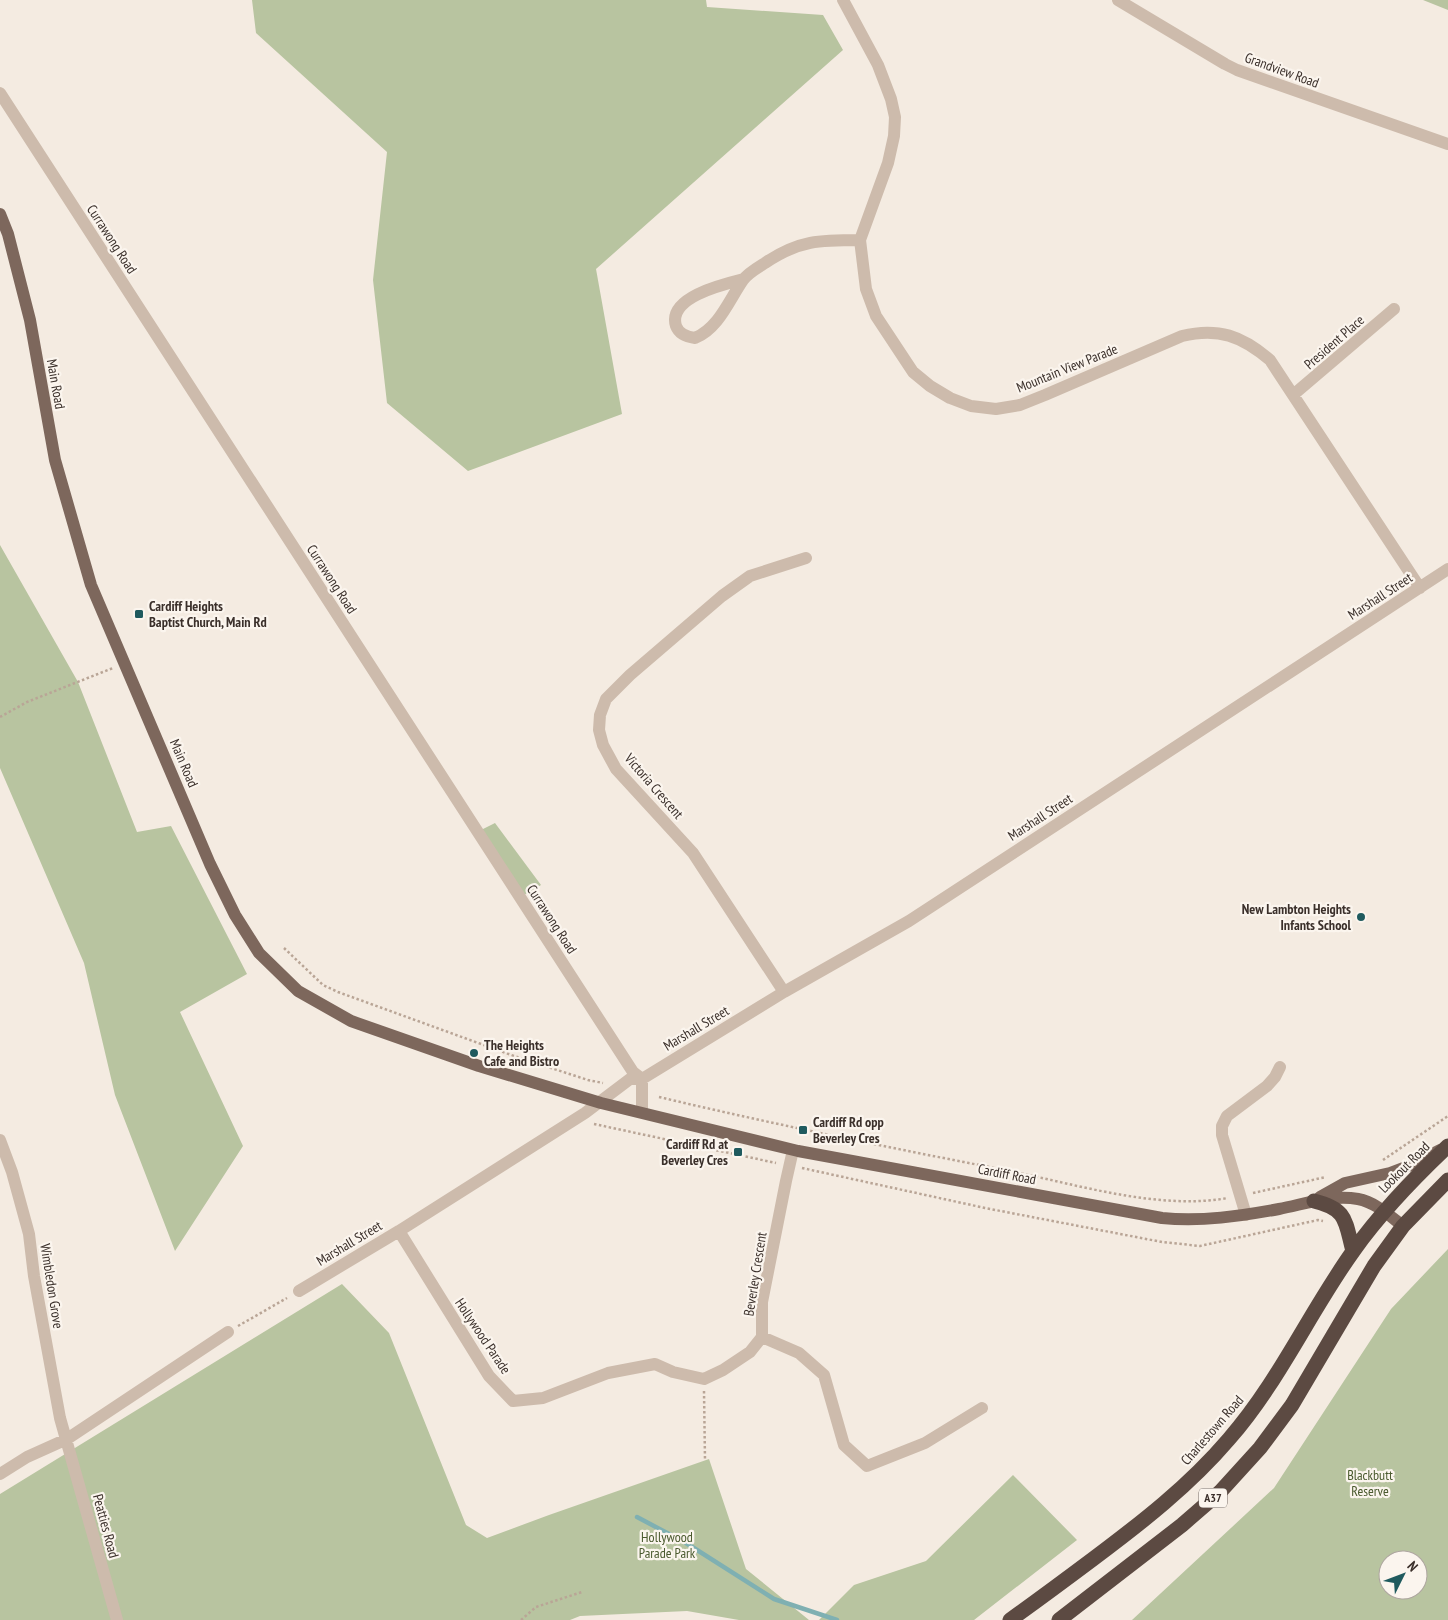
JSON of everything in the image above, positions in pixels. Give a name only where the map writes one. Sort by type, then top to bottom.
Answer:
[{"type":"highway","name":"Lookout Road","points":[[1383,1211],[1410,1181],[1448,1146]]},
{"type":"highway","name":"A37","points":[[1059,1620],[1182,1526],[1220,1492],[1260,1448],[1292,1405],[1374,1266],[1404,1226],[1448,1180]]},
{"type":"highway","points":[[1314,1201],[1333,1207],[1342,1216],[1349,1231],[1353,1251]]},
{"type":"highway","name":"Charlestown Road","points":[[1010,1620],[1144,1520],[1185,1484],[1224,1445],[1264,1393],[1353,1251],[1383,1211]]},
{"type":"main road","name":"Main Road","points":[[0,214],[8,234],[30,320],[54,460],[91,585],[210,864],[235,915],[259,953],[298,991],[351,1022],[479,1066],[601,1103]]},
{"type":"main road","name":"Cardiff Road","points":[[601,1103],[793,1150],[909,1170],[1139,1215],[1192,1220],[1246,1215],[1340,1197],[1359,1199],[1383,1211],[1404,1226]]},
{"type":"main road","points":[[1314,1201],[1345,1183],[1390,1173],[1418,1162],[1448,1146]]},
{"type":"street","name":"Mountain View Parade","points":[[843,0],[878,65],[892,98],[895,117],[894,136],[888,163],[860,240],[866,289],[876,316],[913,372],[930,386],[950,398],[971,406],[996,409],[1020,404],[1182,336],[1197,332],[1214,332],[1237,337],[1254,346],[1270,360],[1420,588]]},
{"type":"street","name":"Grandview Road","points":[[1118,0],[1238,70],[1448,144]]},
{"type":"street","name":"Currawong Road","points":[[3,97],[633,1072],[642,1079]]},
{"type":"street","points":[[744,279],[730,304],[709,330],[694,338],[684,336],[678,329],[675,317],[677,309],[684,303],[708,290],[744,279],[776,255],[798,245],[826,240],[860,240]]},
{"type":"street","name":"President Place","points":[[1293,395],[1394,310]]},
{"type":"street","name":"Victoria Crescent","points":[[784,992],[693,853],[616,769],[603,745],[599,730],[600,715],[606,698],[722,596],[750,576],[806,558]]},
{"type":"street","name":"Marshall Street","points":[[299,1291],[399,1231],[575,1120],[601,1103],[630,1079],[642,1079],[784,992],[909,921],[1448,569]]},
{"type":"street","points":[[1246,1215],[1222,1135],[1222,1126],[1227,1116],[1267,1086],[1275,1077],[1280,1067]]},
{"type":"street","points":[[642,1079],[642,1112]]},
{"type":"street","name":"Wimbledon Grove","points":[[0,1140],[12,1172],[29,1234],[34,1276],[60,1418],[67,1439]]},
{"type":"street","name":"Beverley Crescent","points":[[793,1150],[762,1302],[762,1337],[799,1353],[824,1374],[844,1445],[868,1466],[925,1443],[982,1408]]},
{"type":"street","name":"Hollywood Parade","points":[[399,1231],[489,1376],[513,1401],[542,1398],[608,1373],[654,1364],[673,1372],[704,1379]]},
{"type":"street","points":[[0,1474],[27,1456],[67,1439],[228,1332]]},
{"type":"street","points":[[704,1379],[723,1370],[750,1352],[762,1337]]},
{"type":"street","name":"Peatties Road","points":[[67,1439],[117,1620]]},
{"type":"path","points":[[0,717],[27,702],[124,664]]},
{"type":"path","points":[[284,948],[323,985],[338,992],[514,1056],[588,1080],[609,1084]]},
{"type":"path","points":[[659,1097],[1144,1198],[1191,1201],[1240,1196],[1334,1175]]},
{"type":"path","points":[[1379,1163],[1448,1116]]},
{"type":"path","points":[[575,1120],[776,1163]]},
{"type":"path","points":[[228,1332],[299,1291]]},
{"type":"path","points":[[704,1379],[704,1460]]},
{"type":"path","points":[[521,1620],[536,1607],[582,1592]]},
{"type":"green space","points":[[252,0],[706,0],[707,7],[823,15],[843,50],[596,269],[622,414],[468,471],[387,403],[373,280],[387,152],[256,33]]},
{"type":"green space","points":[[1423,0],[1448,0],[1448,10]]},
{"type":"green space","points":[[0,545],[78,682],[137,832],[171,826],[247,974],[180,1012],[243,1146],[175,1251],[115,1095],[84,963],[0,768]]},
{"type":"green space","points":[[495,823],[541,885],[524,895],[481,830]]},
{"type":"green space","name":"Blackbutt Reserve","points":[[1448,1249],[1448,1620],[1132,1620],[1274,1488],[1391,1309]]},
{"type":"green space","name":"Hollywood Parade Park","points":[[342,1284],[389,1333],[466,1525],[487,1538],[709,1459],[746,1569],[809,1620],[739,1620],[687,1611],[580,1616],[570,1620],[0,1620],[0,1494]]},
{"type":"green space","points":[[1013,1475],[1077,1540],[974,1620],[819,1620],[854,1585],[926,1561]]},
{"type":"waterway","points":[[637,1517],[686,1543],[774,1599],[837,1620]]},
{"type":"place","name":"Cardiff Heights Baptist Church, Main Rd","points":[[139,614]]},
{"type":"place","name":"New Lambton Heights Infants School","points":[[1361,917]]},
{"type":"place","name":"The Heights Cafe and Bistro","points":[[474,1053]]},
{"type":"place","name":"Cardiff Rd opp Beverley Cres","points":[[803,1130]]},
{"type":"place","name":"Cardiff Rd at Beverley Cres","points":[[738,1152]]}]
